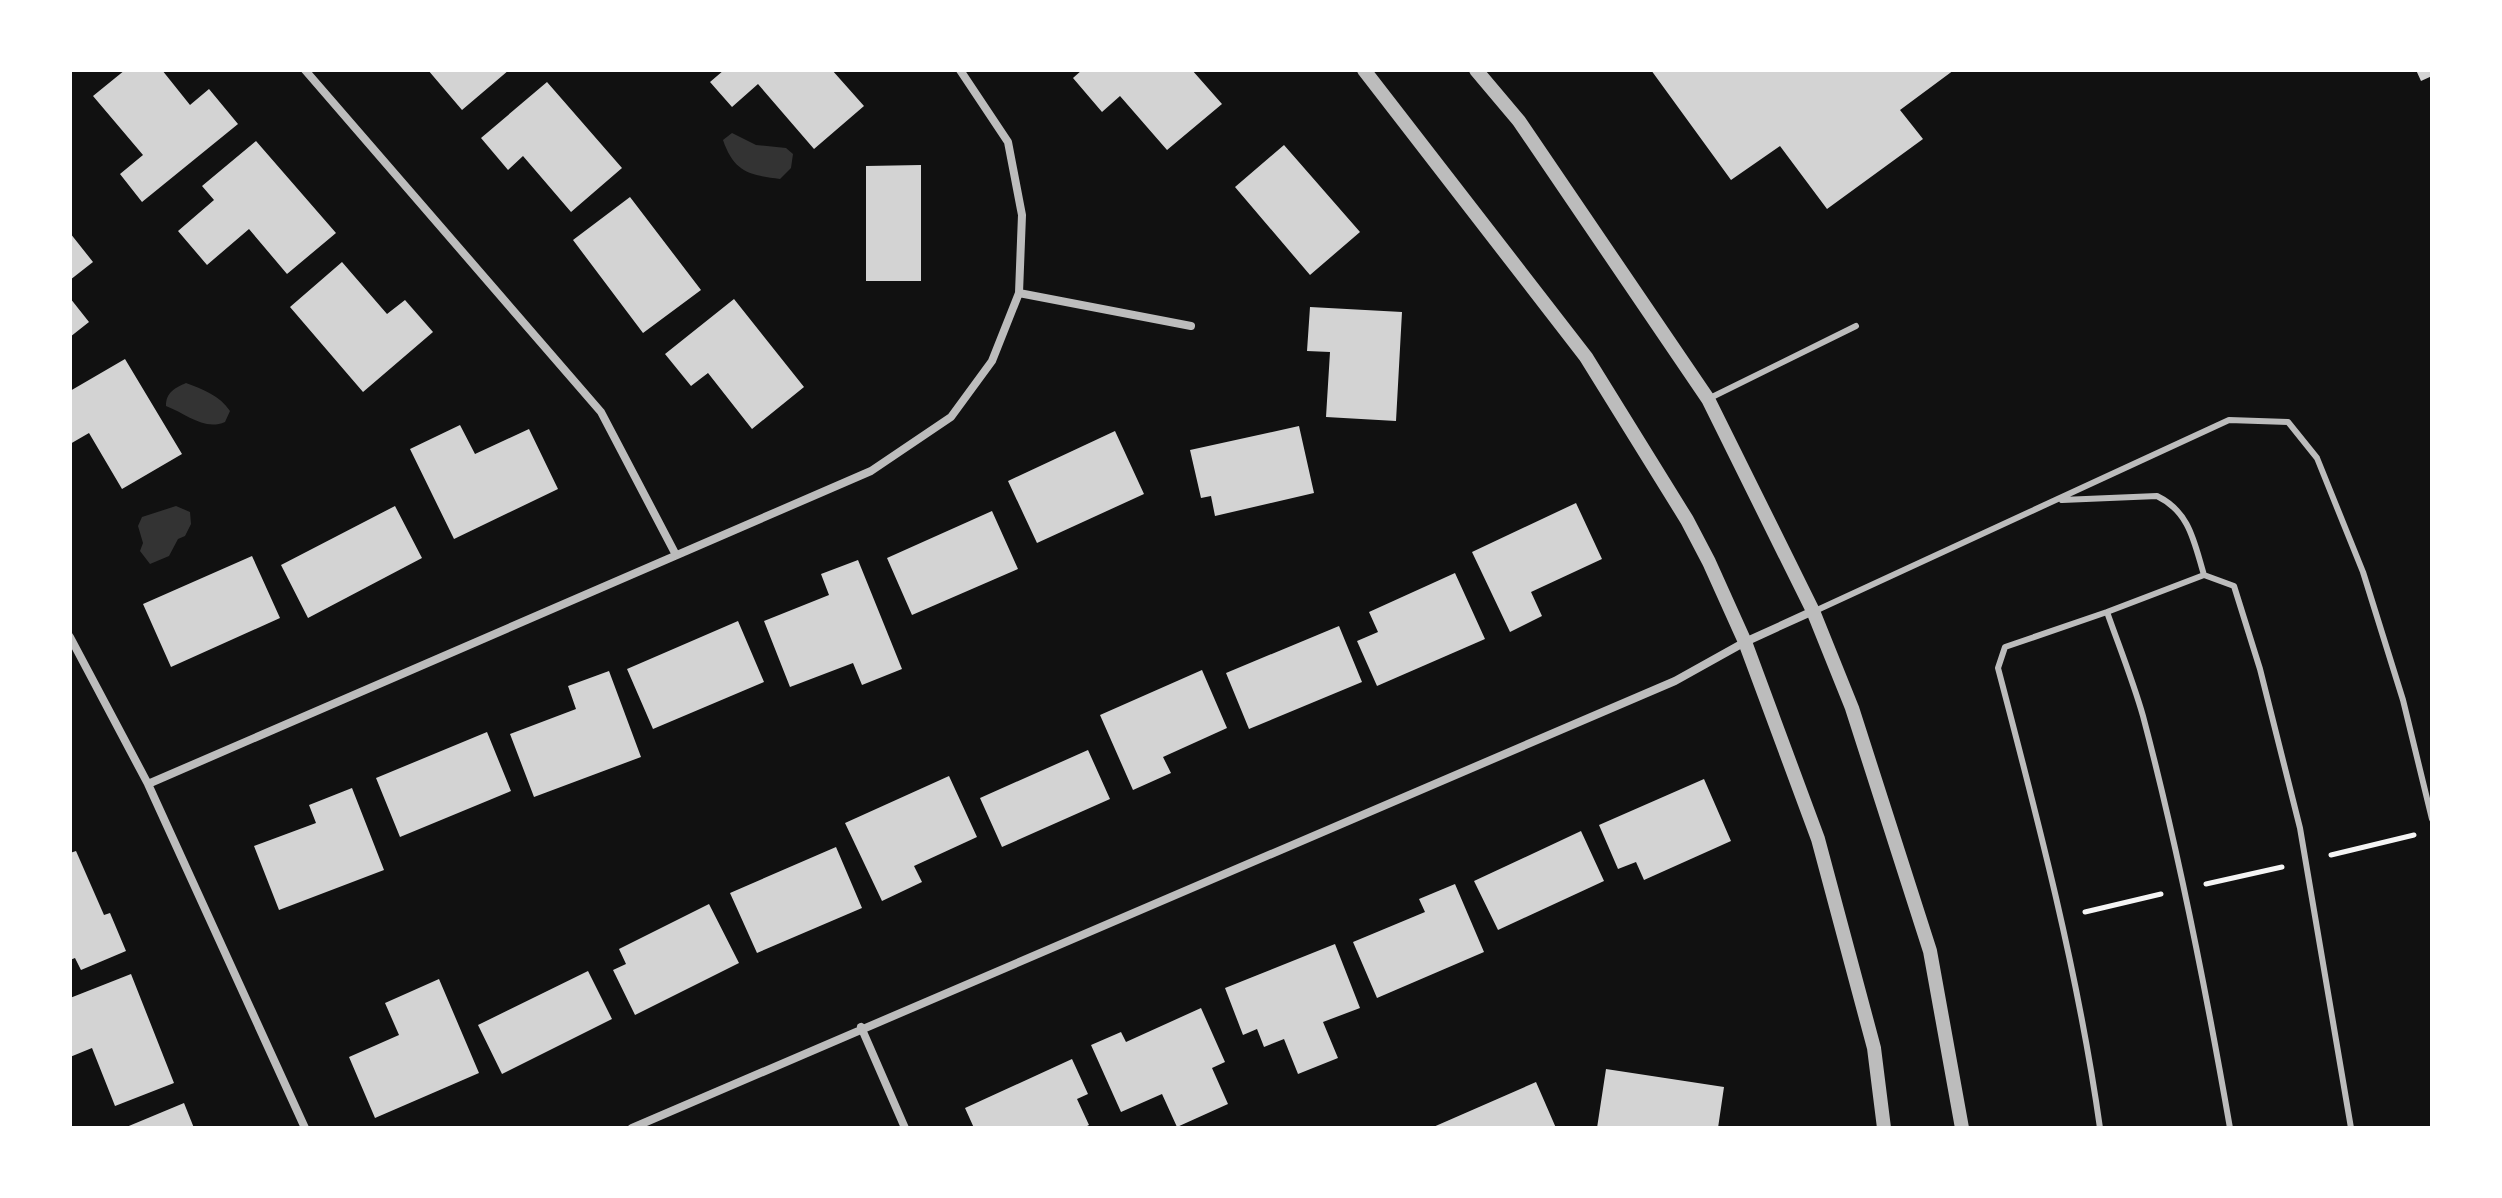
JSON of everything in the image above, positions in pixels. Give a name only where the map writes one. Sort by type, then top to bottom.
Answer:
[{"type":"street","points":[[305,70],[601,412],[676,555]]},
{"type":"street","points":[[148,784],[871,471],[951,417],[992,361],[1019,293],[1022,215],[1008,142],[960,70]]},
{"type":"street","points":[[1364,70],[1586,357],[1687,520],[1709,562],[1745,642],[1818,839],[1874,1048],[1884,1128]]},
{"type":"street","points":[[1476,70],[1519,121],[1708,399],[1813,611],[1852,708],[1930,951],[1962,1128]]},
{"type":"street","points":[[1019,293],[1191,326]]},
{"type":"street","points":[[632,1128],[861,1027],[1675,681],[1745,642],[1813,611]]},
{"type":"street","points":[[70,637],[148,784],[305,1128]]},
{"type":"street","points":[[861,1027],[905,1128]]},
{"type":"lane","points":[[1708,399],[1856,326]]},
{"type":"lane","points":[[1813,611],[2229,420],[2288,422],[2317,458],[2363,572],[2403,700],[2432,819]]},
{"type":"lane","points":[[2059,500],[2157,496],[2169,502],[2188,522],[2204,575]]},
{"type":"lane","points":[[2100,1128],[2090,1056],[2061,918],[1998,668],[2005,647],[2204,575],[2234,586],[2260,669],[2300,828],[2351,1128]]},
{"type":"lane","points":[[2107,612],[2142,713],[2185,889],[2230,1128]]},
{"type":"path","points":[[2061,918],[2418,834]]},
{"type":"shaded area","points":[[732,133],[756,145],[786,148],[793,154],[791,168],[780,179],[744,170],[732,159],[723,140]]},
{"type":"shaded area","points":[[186,383],[211,394],[226,405],[230,411],[225,422],[203,423],[166,406],[169,394]]},
{"type":"shaded area","points":[[176,506],[190,512],[191,524],[169,556],[150,564],[140,551],[143,543],[138,526],[142,517]]},
{"type":"building","points":[[125,70],[162,70],[190,105],[209,89],[238,124],[142,202],[120,174],[143,155],[93,96]]},
{"type":"building","points":[[428,70],[509,70],[462,110]]},
{"type":"building","points":[[724,70],[832,70],[864,106],[814,149],[758,84],[732,107],[710,82]]},
{"type":"building","points":[[1082,70],[1192,70],[1222,104],[1167,150],[1120,96],[1102,112],[1073,78]]},
{"type":"building","points":[[1651,70],[1954,70],[1900,110],[1923,139],[1827,209],[1780,146],[1731,180]]},
{"type":"building","points":[[2416,70],[2432,70],[2432,76],[2421,81]]},
{"type":"building","points":[[547,82],[622,168],[571,212],[523,156],[508,170],[481,138]]},
{"type":"building","points":[[256,141],[336,233],[287,274],[249,229],[207,265],[178,231],[214,200],[202,186]]},
{"type":"building","points":[[1284,145],[1360,232],[1310,275],[1235,187]]},
{"type":"building","points":[[921,165],[921,281],[866,281],[866,166]]},
{"type":"building","points":[[630,197],[701,290],[643,333],[573,240]]},
{"type":"building","points":[[70,233],[93,262],[70,280]]},
{"type":"building","points":[[342,262],[387,314],[405,300],[433,332],[363,392],[290,307]]},
{"type":"building","points":[[70,298],[89,322],[70,337]]},
{"type":"building","points":[[734,299],[804,387],[752,429],[708,373],[691,386],[665,354]]},
{"type":"building","points":[[1310,307],[1402,312],[1396,421],[1326,417],[1330,352],[1307,351]]},
{"type":"building","points":[[125,359],[182,454],[122,489],[89,433],[70,444],[70,391]]},
{"type":"building","points":[[460,425],[475,454],[529,429],[558,489],[454,539],[410,449]]},
{"type":"building","points":[[1299,426],[1314,493],[1215,516],[1211,496],[1201,498],[1190,450]]},
{"type":"building","points":[[1115,431],[1144,494],[1037,543],[1008,481]]},
{"type":"building","points":[[1576,503],[1602,559],[1531,592],[1542,616],[1510,632],[1472,552]]},
{"type":"building","points":[[395,506],[422,558],[308,618],[281,565]]},
{"type":"building","points":[[992,511],[1018,569],[912,615],[887,558]]},
{"type":"building","points":[[252,556],[280,618],[171,667],[143,604]]},
{"type":"building","points":[[858,560],[902,669],[862,685],[853,663],[790,687],[764,621],[829,595],[821,574]]},
{"type":"building","points":[[1455,573],[1485,639],[1377,686],[1357,641],[1378,632],[1369,612]]},
{"type":"building","points":[[738,621],[764,682],[653,729],[627,669]]},
{"type":"building","points":[[1339,626],[1362,682],[1249,729],[1226,673]]},
{"type":"building","points":[[1202,670],[1227,728],[1163,757],[1171,773],[1133,790],[1100,715]]},
{"type":"building","points":[[609,671],[641,757],[534,797],[510,734],[576,709],[568,686]]},
{"type":"building","points":[[487,732],[511,791],[400,837],[376,778]]},
{"type":"building","points":[[1088,750],[1110,799],[1002,847],[980,798]]},
{"type":"building","points":[[949,776],[977,837],[914,866],[922,882],[882,901],[845,823]]},
{"type":"building","points":[[1704,779],[1731,841],[1644,880],[1636,862],[1618,869],[1599,825]]},
{"type":"building","points":[[352,788],[384,870],[279,910],[254,846],[316,823],[309,805]]},
{"type":"building","points":[[1581,831],[1604,881],[1498,930],[1474,881]]},
{"type":"building","points":[[836,847],[862,908],[757,953],[730,893]]},
{"type":"building","points":[[76,851],[104,915],[110,913],[126,951],[81,970],[75,958],[70,960],[70,853]]},
{"type":"building","points":[[1455,884],[1484,952],[1377,998],[1353,942],[1425,912],[1419,899]]},
{"type":"building","points":[[709,904],[739,963],[635,1015],[613,970],[626,964],[619,949]]},
{"type":"building","points":[[1335,944],[1360,1008],[1323,1022],[1338,1058],[1298,1074],[1284,1039],[1264,1047],[1257,1029],[1243,1035],[1225,988]]},
{"type":"building","points":[[588,971],[612,1019],[502,1074],[478,1025]]},
{"type":"building","points":[[131,974],[174,1083],[115,1106],[92,1048],[70,1057],[70,998]]},
{"type":"building","points":[[439,979],[479,1073],[375,1118],[349,1057],[399,1035],[385,1003]]},
{"type":"building","points":[[1201,1008],[1225,1062],[1212,1068],[1228,1104],[1177,1127],[1162,1094],[1121,1112],[1091,1045],[1121,1032],[1126,1042]]},
{"type":"building","points":[[1072,1059],[1088,1094],[1077,1099],[1089,1125],[1083,1128],[974,1128],[965,1108]]},
{"type":"building","points":[[1606,1069],[1724,1087],[1718,1128],[1597,1128]]},
{"type":"building","points":[[1536,1082],[1556,1128],[1431,1128]]},
{"type":"building","points":[[184,1103],[194,1128],[124,1128]]}]
